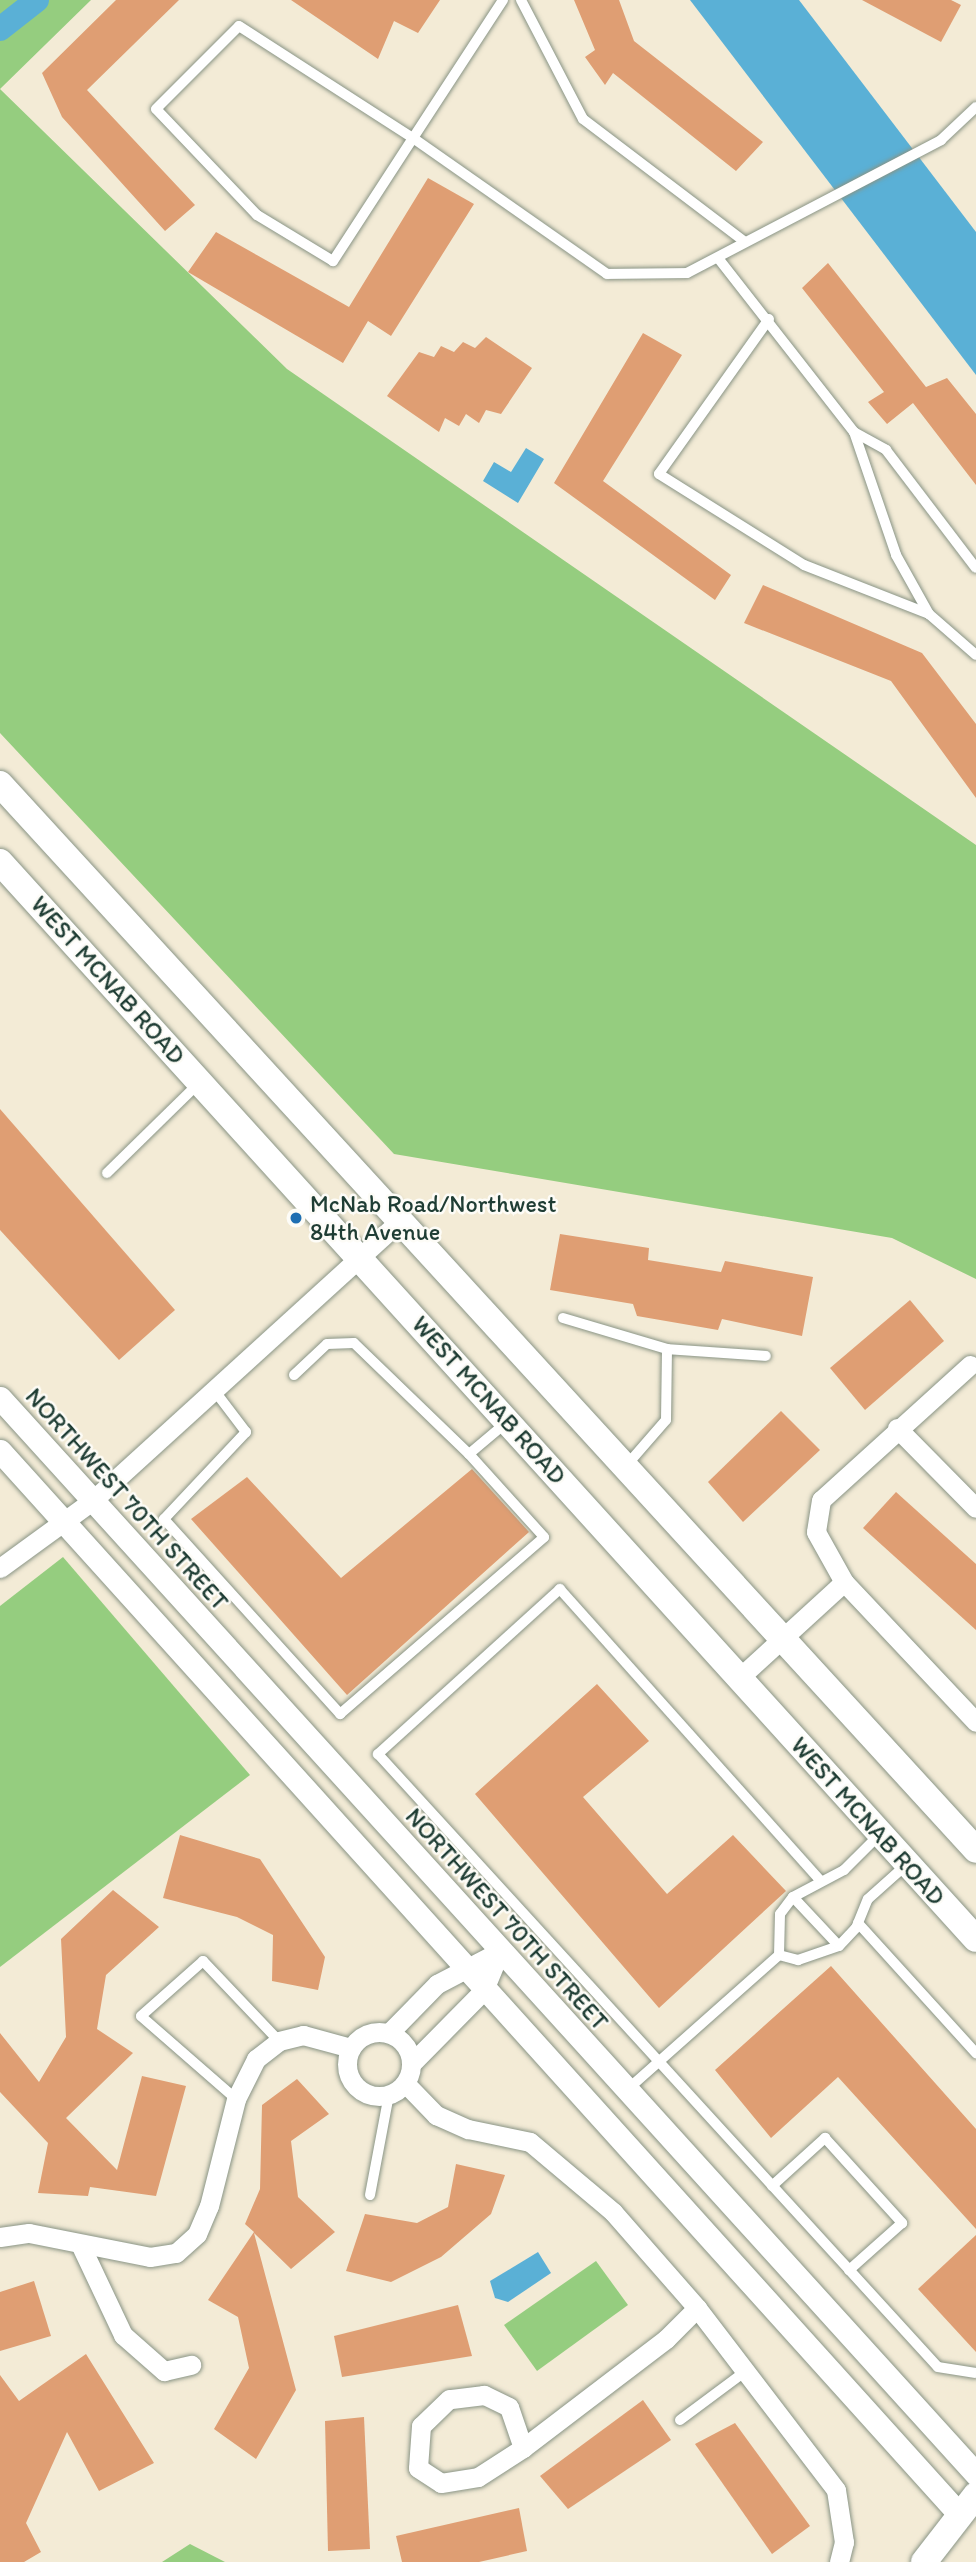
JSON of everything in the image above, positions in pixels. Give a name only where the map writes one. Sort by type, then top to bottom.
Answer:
[{"type":"main road","points":[[0,784],[400,1221],[778,1642],[976,1850]]},
{"type":"main road","name":"WEST MCNAB ROAD","points":[[0,862],[362,1256],[738,1678],[976,1939]]},
{"type":"main road","points":[[924,2562],[968,2505]]},
{"type":"street","points":[[0,1568],[92,1501],[400,1221]]},
{"type":"street","points":[[970,1365],[897,1428],[821,1500],[816,1532],[844,1582],[976,1722]]},
{"type":"street","name":"NORTHWEST 70TH STREET","points":[[0,1398],[976,2474]]},
{"type":"street","points":[[897,1428],[976,1508]]},
{"type":"street","points":[[0,1451],[463,1968],[830,2372],[968,2505]]},
{"type":"street","points":[[738,1678],[844,1582]]},
{"type":"street","points":[[313,1800],[341,1775]]},
{"type":"street","points":[[351,2048],[368,2034],[389,2033],[463,1968],[500,1951]]},
{"type":"street","points":[[351,2048],[351,2079],[368,2094],[402,2081],[484,1990],[500,1951]]},
{"type":"street","points":[[389,2033],[405,2045],[402,2081],[436,2115],[468,2129],[530,2142],[568,2169],[696,2308],[836,2490],[844,2542],[839,2562]]},
{"type":"street","points":[[0,2238],[29,2234],[150,2257],[176,2253],[197,2234],[236,2099],[256,2059],[279,2041],[303,2035],[351,2048]]},
{"type":"street","points":[[729,2260],[757,2235]]},
{"type":"street","points":[[80,2244],[123,2336],[164,2371],[191,2365]]},
{"type":"street","points":[[523,2448],[509,2407],[484,2395],[449,2399],[421,2426],[418,2468],[441,2483],[478,2477],[523,2448],[666,2339],[696,2308]]},
{"type":"street","points":[[830,2372],[857,2345]]},
{"type":"lane","points":[[503,0],[413,138],[333,261],[257,215],[156,108],[239,26],[413,138],[607,274],[687,273],[744,241],[837,198],[918,152],[976,107]]},
{"type":"lane","points":[[521,0],[583,120],[744,241]]},
{"type":"lane","points":[[718,258],[854,432],[896,555],[929,614],[976,655]]},
{"type":"lane","points":[[769,320],[659,474],[804,565],[929,614]]},
{"type":"lane","points":[[854,432],[886,450],[976,568]]},
{"type":"lane","points":[[107,1173],[200,1082]]},
{"type":"lane","points":[[563,1318],[667,1349],[766,1356]]},
{"type":"lane","points":[[214,1390],[246,1432],[164,1519],[340,1714],[544,1536],[469,1454],[354,1343],[327,1344],[294,1375]]},
{"type":"lane","points":[[623,1469],[666,1420],[667,1349]]},
{"type":"lane","points":[[469,1454],[508,1422]]},
{"type":"lane","points":[[819,1879],[560,1590],[378,1754],[938,2367],[976,2373]]},
{"type":"lane","points":[[626,2091],[779,1955],[780,1914],[793,1897],[819,1879],[844,1870],[880,1834]]},
{"type":"lane","points":[[779,1955],[797,1960],[839,1946],[858,1923],[868,1899],[907,1864]]},
{"type":"lane","points":[[793,1897],[839,1946]]},
{"type":"lane","points":[[858,1923],[976,2053]]},
{"type":"lane","points":[[236,2099],[141,2016],[203,1961],[279,2041]]},
{"type":"lane","points":[[370,2195],[402,2081]]},
{"type":"lane","points":[[772,2186],[825,2138],[902,2223],[849,2270]]},
{"type":"lane","points":[[680,2420],[746,2371]]},
{"type":"green space","points":[[0,0],[91,0],[0,89]]},
{"type":"green space","points":[[0,89],[287,369],[976,845],[976,1279],[892,1238],[394,1154],[0,733]]},
{"type":"green space","points":[[63,1557],[250,1775],[0,1967],[0,1606]]},
{"type":"green space","points":[[596,2261],[628,2305],[537,2371],[504,2325]]},
{"type":"green space","points":[[190,2544],[225,2562],[162,2562]]},
{"type":"water","points":[[690,0],[799,0],[976,232],[976,375]]},
{"type":"water","points":[[526,448],[544,459],[518,503],[483,481],[494,462],[511,472]]},
{"type":"water","points":[[538,2252],[551,2273],[508,2302],[495,2298],[490,2281]]},
{"type":"building","points":[[116,0],[179,0],[87,90],[195,205],[165,231],[62,117],[42,73]]},
{"type":"building","points":[[291,0],[440,0],[418,33],[394,21],[378,59]]},
{"type":"building","points":[[574,0],[619,0],[634,41],[763,142],[736,171],[613,73],[605,85],[585,57],[595,50]]},
{"type":"building","points":[[862,0],[951,0],[961,5],[941,42]]},
{"type":"building","points":[[428,178],[474,204],[391,336],[368,321],[343,363],[188,272],[216,232],[349,307]]},
{"type":"building","points":[[828,263],[926,387],[947,378],[976,414],[976,485],[913,403],[887,424],[868,402],[884,392],[802,288]]},
{"type":"building","points":[[643,333],[682,355],[603,481],[731,575],[715,600],[554,483]]},
{"type":"building","points":[[486,337],[532,368],[501,414],[486,410],[479,423],[466,414],[459,426],[445,418],[439,432],[387,396],[419,352],[434,357],[441,346],[454,352],[463,342],[475,348]]},
{"type":"building","points":[[763,585],[922,653],[976,724],[976,798],[891,681],[744,623]]},
{"type":"building","points":[[0,1109],[175,1310],[119,1360],[0,1230]]},
{"type":"building","points":[[560,1234],[649,1248],[648,1260],[721,1272],[725,1261],[813,1277],[802,1336],[722,1319],[718,1330],[637,1316],[633,1304],[550,1290]]},
{"type":"building","points":[[910,1300],[944,1341],[865,1410],[830,1368]]},
{"type":"building","points":[[781,1411],[820,1450],[743,1522],[708,1482]]},
{"type":"building","points":[[472,1469],[529,1532],[347,1695],[191,1519],[247,1477],[341,1578]]},
{"type":"building","points":[[896,1492],[976,1564],[976,1630],[863,1528]]},
{"type":"building","points":[[597,1684],[649,1741],[583,1797],[667,1894],[733,1835],[786,1891],[659,2008],[475,1794]]},
{"type":"building","points":[[180,1835],[260,1859],[325,1957],[318,1990],[272,1981],[273,1935],[237,1917],[163,1898]]},
{"type":"building","points":[[113,1890],[159,1927],[106,1975],[97,2029],[133,2053],[66,2118],[117,2170],[142,2076],[186,2086],[156,2196],[90,2187],[88,2196],[38,2193],[48,2143],[0,2092],[0,2033],[39,2082],[66,2037],[61,1939]]},
{"type":"building","points":[[831,1966],[976,2129],[976,2229],[838,2077],[771,2138],[715,2070]]},
{"type":"building","points":[[297,2079],[329,2114],[291,2141],[298,2197],[335,2232],[291,2269],[254,2233],[296,2390],[256,2459],[214,2429],[249,2368],[238,2317],[208,2300],[254,2232],[245,2224],[260,2189],[262,2105]]},
{"type":"building","points":[[456,2164],[505,2175],[491,2214],[441,2257],[391,2282],[346,2271],[365,2214],[417,2223],[448,2207]]},
{"type":"building","points":[[976,2235],[976,2352],[918,2289]]},
{"type":"building","points":[[34,2281],[51,2336],[0,2351],[0,2292]]},
{"type":"building","points":[[458,2305],[472,2356],[342,2377],[334,2336]]},
{"type":"building","points":[[86,2354],[154,2463],[99,2491],[67,2432],[26,2523],[41,2552],[24,2562],[0,2562],[0,2375],[19,2401]]},
{"type":"building","points":[[643,2400],[671,2440],[568,2509],[540,2476]]},
{"type":"building","points":[[364,2417],[370,2549],[328,2551],[325,2421]]},
{"type":"building","points":[[735,2423],[810,2526],[772,2554],[695,2444]]},
{"type":"building","points":[[519,2508],[527,2551],[479,2562],[402,2562],[396,2536]]},
{"type":"waterway","points":[[0,29],[37,0]]},
{"type":"place","name":"McNab Road/Northwest 84th Avenue","points":[[296,1218]]}]
